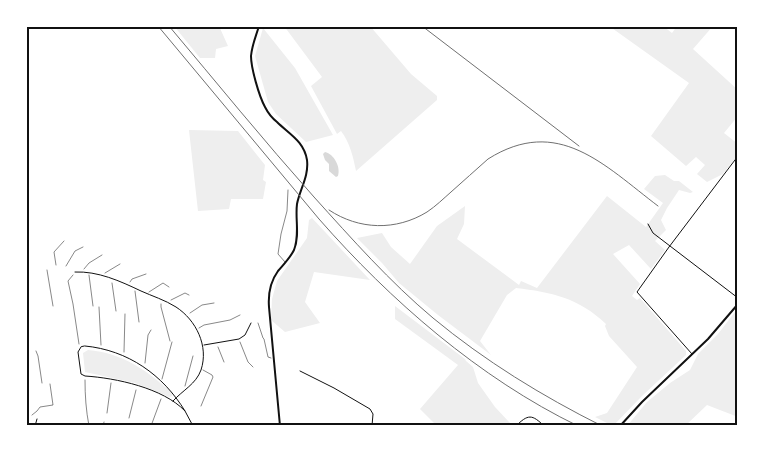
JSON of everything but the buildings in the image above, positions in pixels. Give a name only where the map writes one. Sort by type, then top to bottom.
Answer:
[{"type":"main road","points":[[259,26],[252,51],[252,65],[261,96],[265,107],[276,122],[299,141],[307,158],[306,177],[297,206],[297,240],[292,253],[273,281],[268,299],[280,426]]},
{"type":"main road","points":[[620,426],[653,391],[692,355],[738,304]]},
{"type":"street","points":[[692,355],[637,292],[669,246],[738,156]]},
{"type":"street","points":[[648,224],[654,233],[669,246],[738,298]]},
{"type":"street","points":[[75,272],[102,275],[168,302],[186,315],[197,329],[203,346],[202,369],[186,390],[172,401]]},
{"type":"street","points":[[203,346],[239,339],[245,335],[251,323]]},
{"type":"street","points":[[185,411],[172,401],[137,386],[112,379],[81,374],[79,349],[84,346],[101,349],[124,356],[144,367],[161,380],[176,397],[185,411],[192,426]]},
{"type":"street","points":[[300,371],[339,390],[370,409],[373,414],[372,426]]},
{"type":"street","points":[[516,426],[522,419],[529,417],[533,417],[544,426]]},
{"type":"street","points":[[35,426],[37,419]]},
{"type":"lane","points":[[286,262],[279,258],[278,254],[288,190]]},
{"type":"path","points":[[56,265],[54,252],[64,241]]},
{"type":"path","points":[[66,266],[75,251],[83,247]]},
{"type":"path","points":[[82,272],[89,262],[102,255]]},
{"type":"path","points":[[102,275],[120,264]]},
{"type":"path","points":[[47,270],[53,306]]},
{"type":"path","points":[[75,272],[68,281],[78,344]]},
{"type":"path","points":[[89,273],[93,306]]},
{"type":"path","points":[[128,285],[132,279],[146,274]]},
{"type":"path","points":[[112,279],[116,311]]},
{"type":"path","points":[[146,293],[163,283],[169,286]]},
{"type":"path","points":[[134,288],[139,322]]},
{"type":"path","points":[[168,302],[185,293],[190,295]]},
{"type":"path","points":[[161,380],[171,341],[161,307],[162,300]]},
{"type":"path","points":[[186,315],[202,305],[214,303]]},
{"type":"path","points":[[99,307],[101,349]]},
{"type":"path","points":[[124,356],[125,314]]},
{"type":"path","points":[[197,329],[204,325],[230,320],[240,315]]},
{"type":"path","points":[[258,324],[268,357],[271,358]]},
{"type":"path","points":[[144,367],[148,335],[151,330]]},
{"type":"path","points":[[239,339],[248,362],[253,367]]},
{"type":"path","points":[[217,343],[224,362]]},
{"type":"path","points":[[36,350],[42,383]]},
{"type":"path","points":[[186,390],[185,386],[193,356]]},
{"type":"path","points":[[201,406],[213,377],[202,369]]},
{"type":"path","points":[[85,376],[85,402],[88,410],[89,426]]},
{"type":"path","points":[[107,413],[112,379]]},
{"type":"path","points":[[32,415],[40,407],[52,405],[50,384]]},
{"type":"path","points":[[129,418],[137,386]]},
{"type":"path","points":[[151,426],[162,396]]},
{"type":"path","points":[[103,426],[104,422]]},
{"type":"shaded area","points":[[174,26],[219,26],[228,46],[216,49],[215,58],[200,58]]},
{"type":"shaded area","points":[[284,26],[370,26],[411,74],[437,96],[437,100],[356,171],[347,140],[341,131],[337,134],[311,86],[322,77]]},
{"type":"shaded area","points":[[609,26],[663,26],[672,33],[677,26],[713,26],[693,49],[738,90],[738,116],[724,133],[738,144],[738,155],[723,174],[707,182],[697,174],[705,165],[696,157],[686,166],[651,136],[689,83]]},
{"type":"shaded area","points":[[263,28],[295,68],[333,135],[306,142],[276,114],[268,102],[255,56]]},
{"type":"shaded area","points":[[189,130],[238,131],[265,165],[263,180],[266,182],[263,199],[231,199],[229,209],[198,211]]},
{"type":"shaded area","points":[[325,152],[336,161],[339,172],[336,177],[329,171],[329,164],[323,154]]},
{"type":"shaded area","points":[[665,175],[674,181],[679,181],[693,192],[679,190],[661,220],[666,230],[655,241],[665,250],[651,269],[629,245],[613,254],[640,284],[632,296],[637,300],[640,298],[686,351],[686,355],[613,426],[595,417],[607,413],[637,367],[609,336],[606,324],[596,315],[575,302],[553,294],[516,288],[507,295],[480,341],[491,355],[399,283],[357,238],[382,233],[391,247],[410,264],[437,226],[465,206],[464,224],[457,239],[519,285],[521,281],[537,288],[607,196],[646,227],[663,203],[644,189],[655,176]]},
{"type":"shaded area","points":[[312,218],[370,280],[314,272],[305,302],[320,323],[285,332],[271,320],[272,299],[277,281],[307,238],[309,220]]},
{"type":"shaded area","points":[[395,306],[473,367],[478,383],[511,426],[437,426],[420,409],[458,365],[395,319]]},
{"type":"shaded area","points":[[738,308],[738,417],[707,405],[685,426],[627,426],[647,402],[670,383],[690,370],[698,354],[718,334]]},
{"type":"shaded area","points":[[88,350],[112,355],[133,364],[163,385],[172,393],[172,396],[169,397],[135,383],[85,372],[83,353]]},
{"type":"railway","points":[[158,26],[319,219],[376,279],[438,335],[471,361],[541,407],[578,426]]},
{"type":"railway","points":[[169,26],[314,197],[372,260],[417,304],[453,334],[494,363],[558,403],[602,426]]},
{"type":"railway","points":[[422,26],[579,146]]},
{"type":"railway","points":[[329,210],[341,217],[365,224],[378,226],[403,223],[430,210],[488,159],[513,147],[536,142],[558,144],[579,151],[618,175],[658,206]]}]
